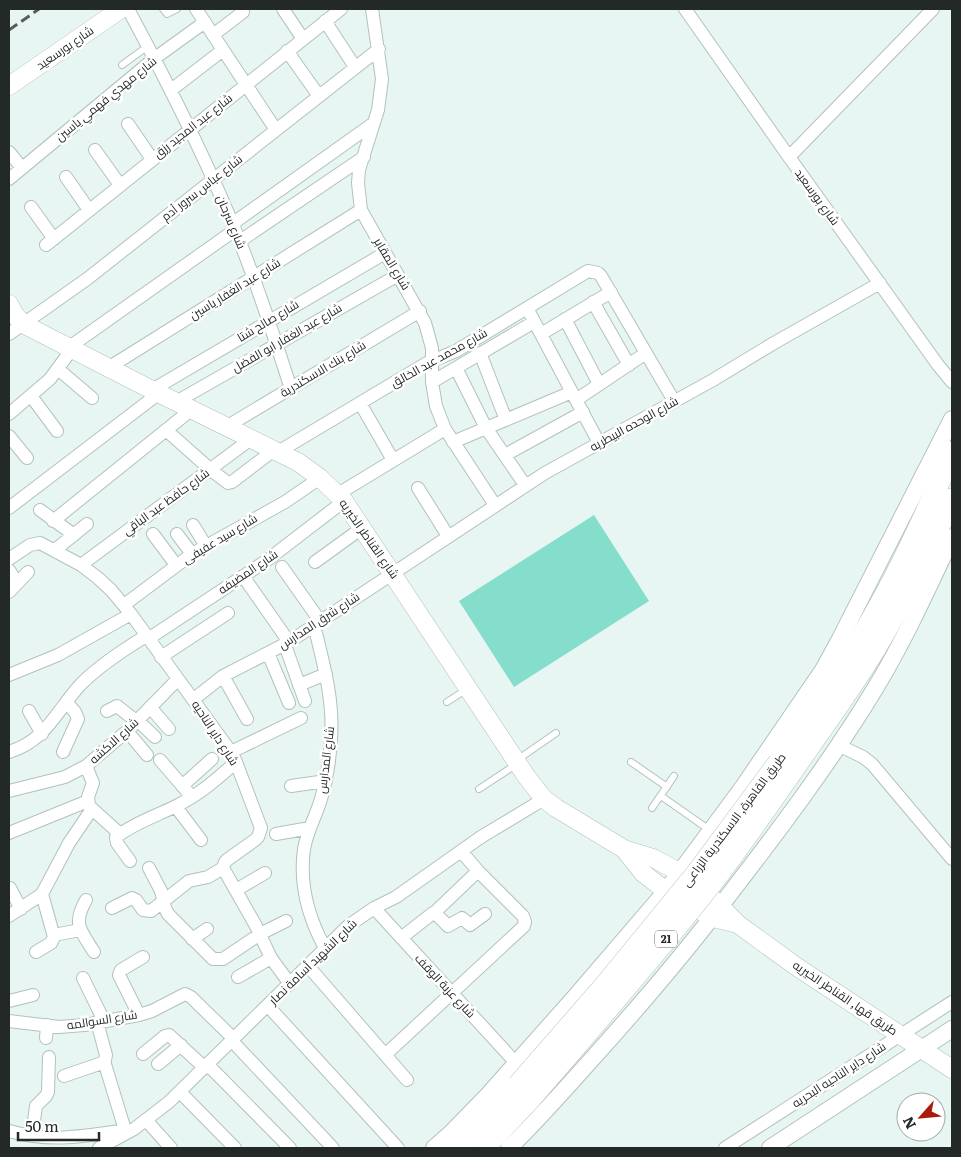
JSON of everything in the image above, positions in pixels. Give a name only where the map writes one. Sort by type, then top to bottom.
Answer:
[{"type":"highway","name":"طريق القاهرة, الاسكندرية الزراعى","points":[[484,1148],[525,1091],[618,997],[710,885],[748,835],[900,564],[952,452]]},
{"type":"highway","name":"طريق القاهرة, الاسكندرية الزراعى","points":[[785,767],[875,649],[916,574],[952,499]]},
{"type":"highway","name":"طريق القاهرة, الاسكندرية الزراعى","points":[[457,1148],[490,1116],[525,1091]]},
{"type":"main road","name":"شارع بورسعيد","points":[[9,86],[121,9]]},
{"type":"main road","name":"شارع القناطر الخيريه","points":[[9,304],[23,324],[155,392],[298,462],[320,478],[341,497],[534,788],[544,799],[624,849],[654,858],[681,872],[702,888],[716,912]]},
{"type":"main road","name":"شارع القناطر الخيريه","points":[[624,849],[642,872],[666,891],[716,912],[739,925]]},
{"type":"main road","name":"طريق قها, القناطر الخيريه","points":[[739,925],[804,972],[952,1069]]},
{"type":"street","name":"شارع سرحان","points":[[128,9],[171,90],[236,232],[269,321],[291,389]]},
{"type":"street","points":[[196,9],[276,130]]},
{"type":"street","points":[[283,9],[303,39]]},
{"type":"street","name":"شارع عبد المجيد رزق","points":[[31,207],[50,242],[341,9]]},
{"type":"street","name":"شارع بورسعيد","points":[[685,9],[789,157],[952,382]]},
{"type":"street","points":[[789,157],[933,9]]},
{"type":"street","name":"شارع المقابر","points":[[376,10],[382,79],[381,95],[359,170],[358,183],[361,210],[420,311],[429,335],[432,382],[436,406],[445,429],[495,505]]},
{"type":"street","points":[[213,34],[243,12]]},
{"type":"street","points":[[325,21],[355,67]]},
{"type":"street","name":"شارع مهدي فهمي ياسين","points":[[9,179],[155,58],[205,22]]},
{"type":"street","name":"شارع عباس سرور آدم","points":[[9,334],[87,278],[378,49]]},
{"type":"street","points":[[171,90],[223,50]]},
{"type":"street","points":[[287,52],[319,96]]},
{"type":"street","points":[[9,414],[46,383],[58,369],[70,348],[236,232],[374,123]]},
{"type":"street","points":[[128,124],[152,159]]},
{"type":"street","points":[[95,150],[120,185]]},
{"type":"street","points":[[9,152],[22,168]]},
{"type":"street","points":[[236,232],[364,156]]},
{"type":"street","points":[[66,177],[89,210]]},
{"type":"street","name":"شارع عبد الغفار ياسين","points":[[108,368],[361,210]]},
{"type":"street","name":"شارع صالح شتا","points":[[9,508],[155,392],[385,252]]},
{"type":"street","name":"شارع محمد عبد الخالق","points":[[211,470],[226,482],[232,482],[276,451],[432,360],[456,351],[584,273],[593,271],[601,276],[611,292]]},
{"type":"street","name":"شارع عبد الغفار ابو الفضل","points":[[53,520],[166,430],[183,406],[277,344],[398,275]]},
{"type":"street","name":"شارع الوحده البيطريه","points":[[392,572],[545,472],[714,380],[880,282]]},
{"type":"street","points":[[541,334],[611,292],[674,401]]},
{"type":"street","points":[[593,302],[629,365]]},
{"type":"street","points":[[527,308],[599,443]]},
{"type":"street","name":"شارع بنك الاسكندرية","points":[[226,427],[420,311]]},
{"type":"street","points":[[565,319],[600,384]]},
{"type":"street","points":[[432,382],[534,322]]},
{"type":"street","points":[[480,353],[506,420]]},
{"type":"street","points":[[453,442],[506,420],[574,396],[600,384],[646,353]]},
{"type":"street","points":[[456,368],[486,428],[525,485]]},
{"type":"street","points":[[58,369],[92,398]]},
{"type":"street","points":[[31,396],[57,431]]},
{"type":"street","points":[[360,403],[394,460]]},
{"type":"street","points":[[505,455],[582,412]]},
{"type":"street","points":[[434,1148],[451,1133],[516,1063],[666,891],[744,786],[823,670],[883,558],[952,419]]},
{"type":"street","name":"شارع المضيفه","points":[[42,734],[94,671],[266,561],[341,497],[394,460],[445,429]]},
{"type":"street","points":[[166,430],[211,470]]},
{"type":"street","points":[[9,436],[27,458]]},
{"type":"street","name":"شارع حافظ عبد الباقي","points":[[81,564],[251,439]]},
{"type":"street","name":"شارع سيد عفيفى","points":[[9,675],[58,655],[128,609],[176,565],[192,554],[285,502],[320,478]]},
{"type":"street","points":[[418,488],[448,536]]},
{"type":"street","points":[[40,510],[74,535]]},
{"type":"street","points":[[55,550],[87,524]]},
{"type":"street","points":[[193,525],[206,546]]},
{"type":"street","points":[[315,562],[362,528]]},
{"type":"street","points":[[153,534],[176,565]]},
{"type":"street","points":[[177,534],[192,554]]},
{"type":"street","points":[[508,1148],[577,1076],[644,1001],[768,845],[838,745],[876,686],[910,626],[952,537]]},
{"type":"street","name":"شارع داير الناحيه","points":[[9,559],[33,543],[40,543],[81,564],[111,590],[128,609],[161,657],[194,699],[233,757],[260,823],[260,832],[255,840],[225,862],[223,868]]},
{"type":"street","points":[[282,567],[317,623]]},
{"type":"street","points":[[9,570],[13,588]]},
{"type":"street","points":[[13,588],[28,572]]},
{"type":"street","name":"شارع شرق المدارس","points":[[194,699],[223,676],[287,643],[392,572]]},
{"type":"street","points":[[243,576],[287,643],[305,701]]},
{"type":"street","points":[[161,657],[228,613]]},
{"type":"street","name":"شارع المدارس","points":[[317,623],[331,708],[331,736],[326,781],[304,848],[302,869],[308,910],[315,930],[325,948]]},
{"type":"street","points":[[268,653],[289,703]]},
{"type":"street","points":[[299,685],[326,674]]},
{"type":"street","points":[[223,676],[247,719]]},
{"type":"street","name":"شارع الاكشه","points":[[9,791],[65,777],[86,766],[133,724],[178,679]]},
{"type":"street","points":[[63,752],[78,719],[75,712],[66,704]]},
{"type":"street","points":[[107,711],[113,706],[117,706],[133,724],[147,755]]},
{"type":"street","points":[[150,707],[169,729]]},
{"type":"street","points":[[9,752],[27,744],[42,734],[29,711]]},
{"type":"street","points":[[130,861],[116,841],[116,837],[192,798],[207,787],[233,757],[301,718]]},
{"type":"street","points":[[133,724],[155,737]]},
{"type":"street","points":[[838,745],[863,757],[872,764],[952,859]]},
{"type":"street","points":[[182,786],[212,759]]},
{"type":"street","points":[[160,760],[192,798]]},
{"type":"street","points":[[9,916],[42,894],[90,805],[93,783],[86,766]]},
{"type":"street","points":[[291,786],[326,781]]},
{"type":"street","name":"شارع الشهيد أسامة نصار","points":[[100,1148],[146,1120],[180,1092],[348,926],[374,908],[396,897],[502,824],[544,799]]},
{"type":"street","points":[[9,832],[90,805]]},
{"type":"street","points":[[90,805],[120,834]]},
{"type":"street","points":[[176,807],[201,840]]},
{"type":"street","points":[[276,834],[310,828]]},
{"type":"street","points":[[385,1055],[522,929],[526,922],[523,916],[478,871],[461,851]]},
{"type":"street","points":[[149,868],[161,891],[168,914],[210,957],[216,960],[223,959],[260,934],[286,920]]},
{"type":"street","points":[[112,908],[132,898],[136,900],[143,910],[148,911],[189,881],[208,877],[223,868],[260,934],[271,958],[290,984]]},
{"type":"street","points":[[401,938],[434,913],[478,871]]},
{"type":"street","points":[[236,890],[265,873]]},
{"type":"street","points":[[10,888],[21,909]]},
{"type":"street","points":[[36,952],[54,940],[42,894]]},
{"type":"street","points":[[86,900],[78,914],[78,922],[80,930],[94,952]]},
{"type":"street","name":"شارع عزبة الوقف","points":[[374,908],[516,1063]]},
{"type":"street","points":[[434,913],[448,926],[462,918],[470,925],[485,914]]},
{"type":"street","points":[[192,938],[207,929]]},
{"type":"street","points":[[54,935],[80,930]]},
{"type":"street","points":[[139,1015],[119,972],[122,968],[142,957]]},
{"type":"street","points":[[238,977],[271,958]]},
{"type":"street","points":[[308,966],[407,1080]]},
{"type":"street","points":[[9,1131],[49,1139],[130,1129],[104,1062],[106,1055],[101,1021],[83,978]]},
{"type":"street","points":[[9,1001],[34,995]]},
{"type":"street","name":"شارع السوالمه","points":[[9,1021],[46,1032],[72,1031],[101,1021],[152,1011],[182,995],[188,995],[233,1040]]},
{"type":"street","name":"شارع داير الناحيه البحريه","points":[[725,1148],[902,1036],[952,1002]]},
{"type":"street","points":[[268,1006],[398,1148]]},
{"type":"street","name":"شارع داير الناحيه البحريه","points":[[770,1148],[920,1048],[952,1029]]},
{"type":"street","points":[[143,1054],[167,1035],[171,1036],[207,1066],[290,1148]]},
{"type":"street","points":[[233,1040],[333,1148]]},
{"type":"street","points":[[158,1064],[181,1045]]},
{"type":"street","points":[[32,1136],[36,1106],[48,1092],[49,1057]]},
{"type":"street","points":[[64,1076],[104,1062]]},
{"type":"street","points":[[180,1092],[234,1148]]},
{"type":"street","points":[[146,1120],[171,1148]]},
{"type":"lane","points":[[163,9],[167,14],[177,9]]},
{"type":"lane","points":[[122,65],[148,46]]},
{"type":"lane","points":[[447,702],[468,688]]},
{"type":"lane","points":[[479,789],[556,733]]},
{"type":"lane","points":[[632,762],[667,787]]},
{"type":"lane","points":[[652,808],[674,776]]},
{"type":"lane","points":[[661,796],[711,831]]},
{"type":"green space","points":[[594,515],[649,601],[514,687],[459,601]]},
{"type":"railway","points":[[9,30],[39,9]]}]
